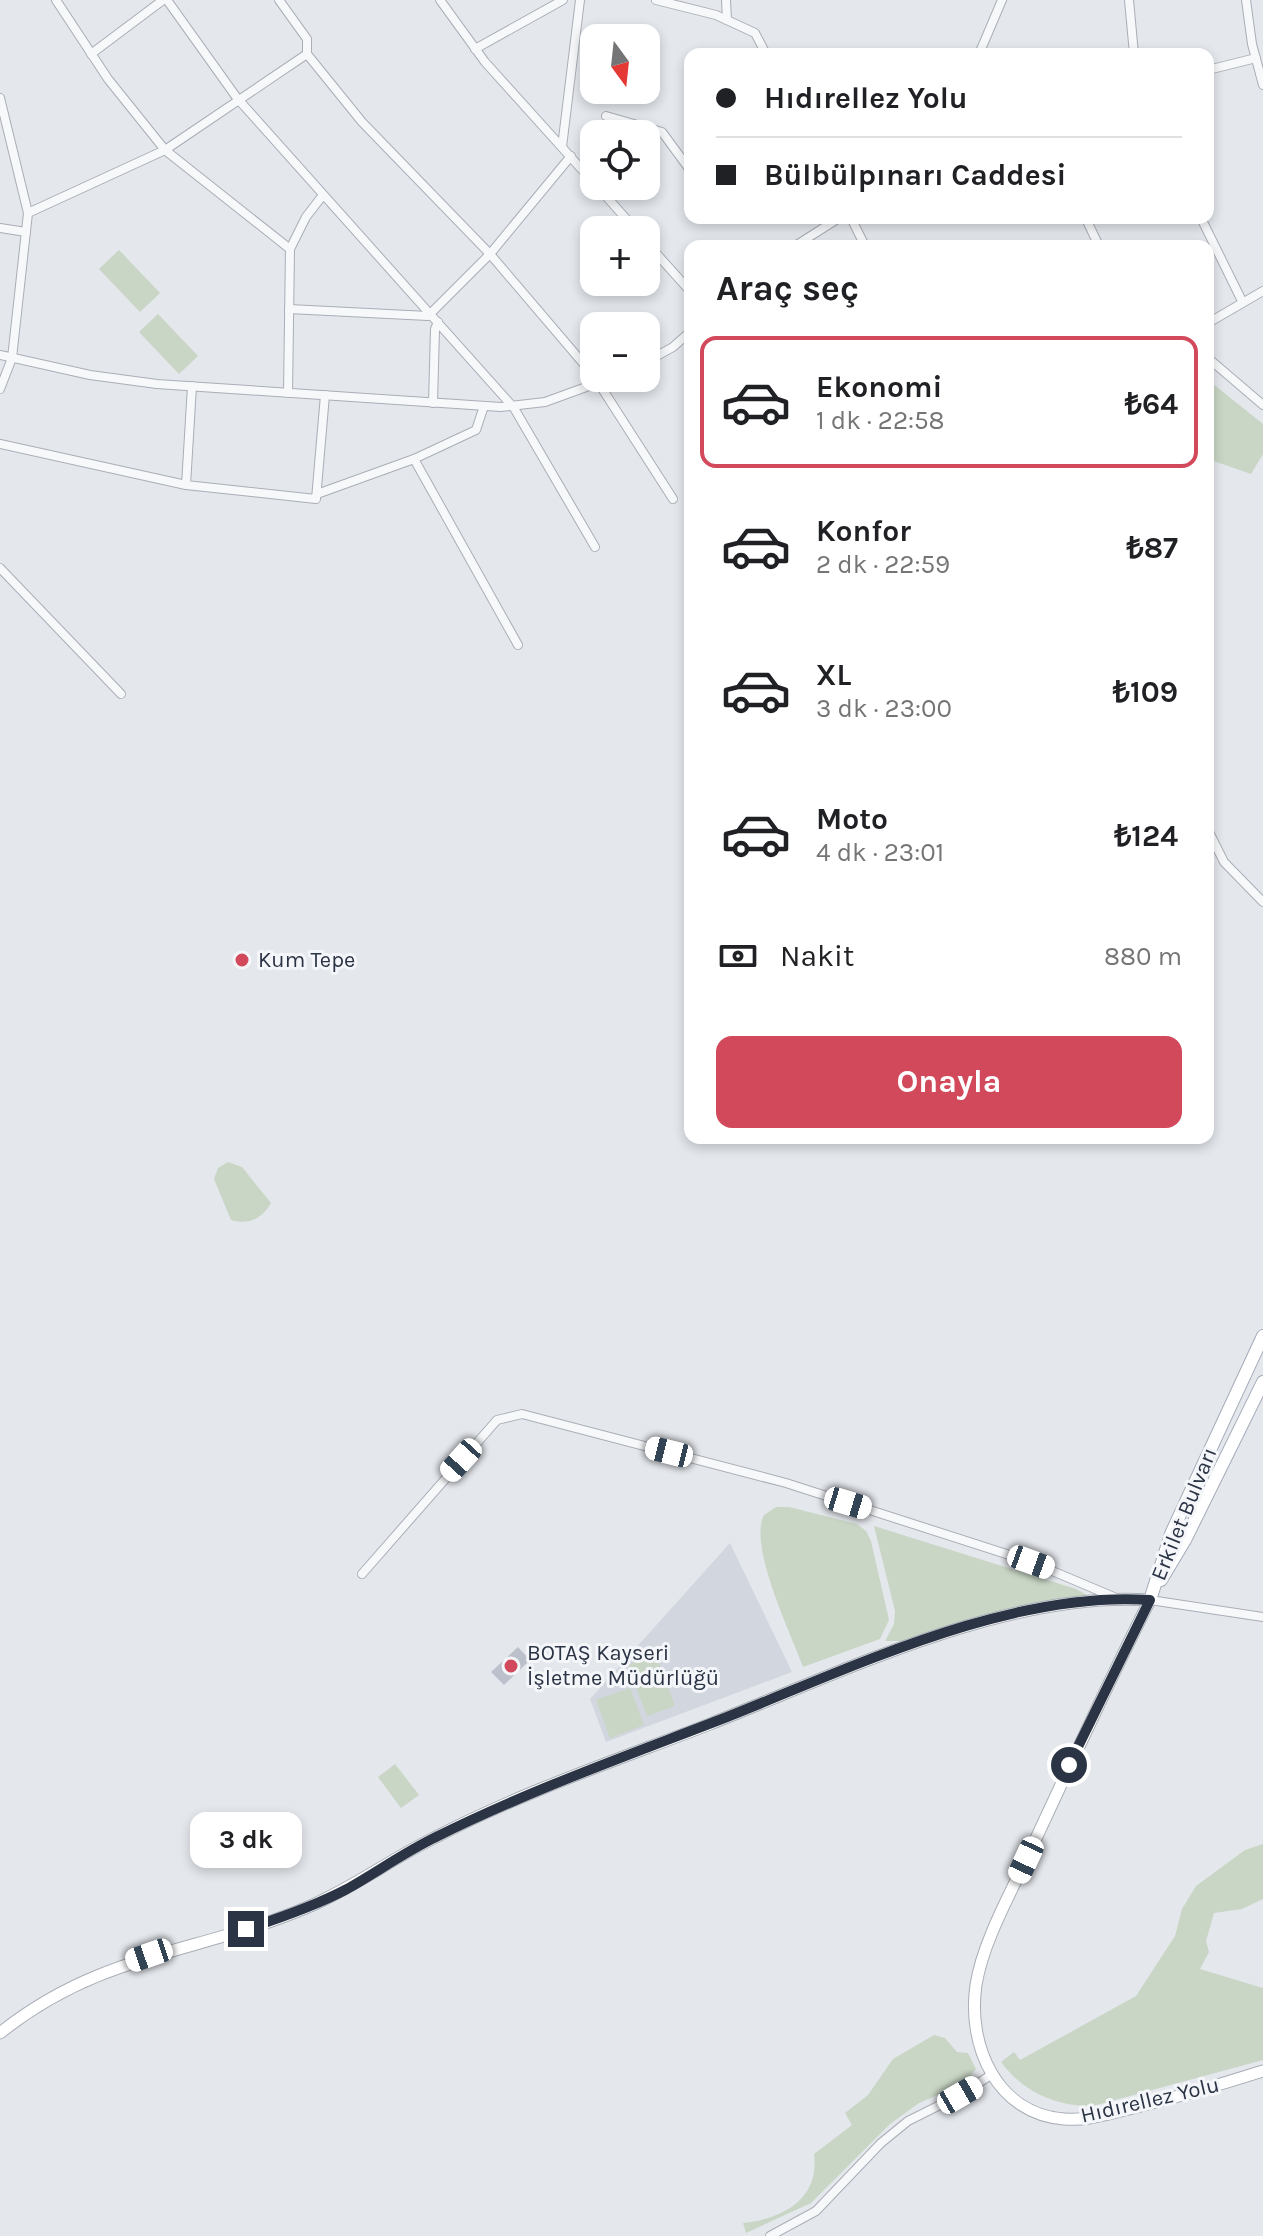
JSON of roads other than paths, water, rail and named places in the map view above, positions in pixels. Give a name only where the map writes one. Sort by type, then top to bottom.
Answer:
[{"type":"main road","name":"Erkilet Bulvarı","points":[[1150,1600],[1171,1534],[1263,1336]]},
{"type":"main road","name":"Erkilet Bulvarı","points":[[1150,1600],[1185,1540],[1263,1382]]},
{"type":"street","points":[[56,0],[91,54],[165,150],[290,249]]},
{"type":"street","points":[[91,54],[165,0],[237,98],[514,408],[595,547]]},
{"type":"street","points":[[279,0],[307,39],[307,54],[362,122],[490,254],[580,360]]},
{"type":"street","points":[[440,0],[475,49],[580,166]]},
{"type":"street","points":[[475,49],[563,0]]},
{"type":"street","points":[[562,147],[580,0]]},
{"type":"street","points":[[656,0],[727,20],[755,33],[763,48]]},
{"type":"street","points":[[726,0],[727,20]]},
{"type":"street","points":[[982,48],[1002,0]]},
{"type":"street","points":[[1129,0],[1133,48]]},
{"type":"street","points":[[1246,0],[1263,85]]},
{"type":"street","points":[[28,213],[165,150],[237,98],[307,54]]},
{"type":"street","points":[[1214,68],[1256,58]]},
{"type":"street","points":[[0,98],[28,213],[12,358],[0,389]]},
{"type":"street","points":[[606,116],[662,132],[684,162]]},
{"type":"street","points":[[433,403],[434,319],[571,156]]},
{"type":"street","points":[[288,393],[290,249],[306,217],[323,195]]},
{"type":"street","points":[[609,200],[624,216]]},
{"type":"street","points":[[804,240],[830,224]]},
{"type":"street","points":[[0,228],[26,232]]},
{"type":"street","points":[[1214,244],[1242,301]]},
{"type":"street","points":[[660,258],[684,284]]},
{"type":"street","points":[[1214,319],[1263,291]]},
{"type":"street","points":[[289,309],[434,319]]},
{"type":"street","points":[[660,354],[684,337]]},
{"type":"street","points":[[0,355],[90,375],[192,386],[514,408],[560,398],[580,387]]},
{"type":"street","points":[[1214,363],[1263,405]]},
{"type":"street","points":[[186,485],[192,386]]},
{"type":"street","points":[[604,392],[673,499]]},
{"type":"street","points":[[0,444],[186,485],[316,499],[325,395]]},
{"type":"street","points":[[317,494],[414,459],[476,430],[484,406]]},
{"type":"street","points":[[414,459],[518,645]]},
{"type":"street","points":[[0,568],[121,694]]},
{"type":"street","points":[[1214,842],[1224,862],[1263,902]]},
{"type":"street","points":[[362,1574],[497,1420],[522,1414],[786,1483],[1031,1562],[1114,1597]]},
{"type":"street","points":[[0,2033],[40,2003],[92,1976],[149,1955],[269,1922],[311,1906],[432,1838],[514,1800],[936,1637],[1020,1613],[1114,1597],[1263,1617]]},
{"type":"street","name":"Hıdırellez Yolu","points":[[1150,1600],[1076,1749],[981,1963],[975,1989],[976,2027],[991,2075],[1005,2093],[1032,2111],[1052,2118],[1082,2119],[1179,2096],[1263,2071]]},
{"type":"street","points":[[770,2236],[816,2211],[881,2143],[908,2121],[960,2095],[991,2075]]},
{"type":"place","name":"Kum Tepe","points":[[242,960]]},
{"type":"place","name":"BOTAŞ Kayseri İşletme Müdürlüğü","points":[[511,1666]]}]
